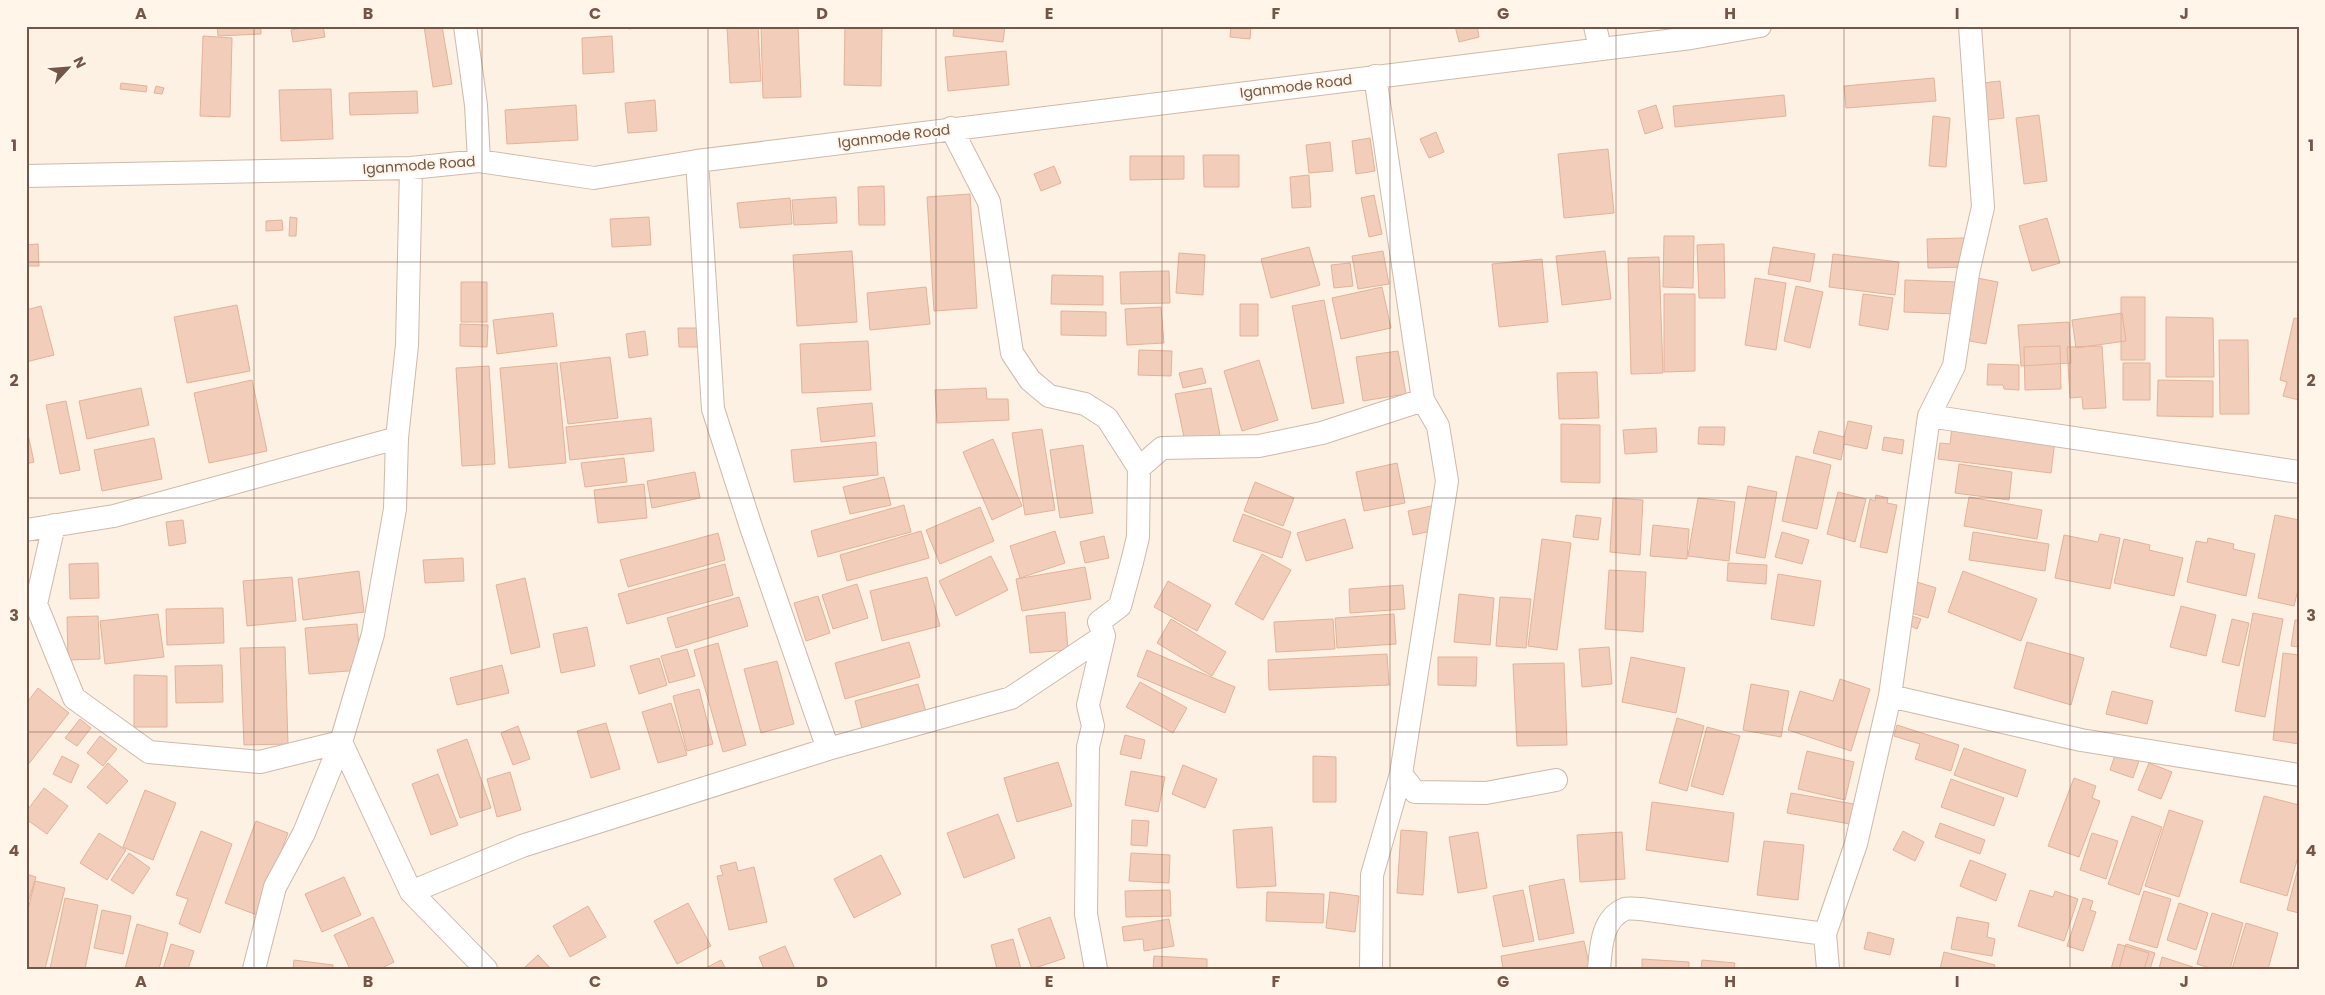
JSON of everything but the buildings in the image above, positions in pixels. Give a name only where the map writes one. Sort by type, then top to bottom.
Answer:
[{"type":"street","points":[[464,26],[476,105],[479,161]]},
{"type":"street","points":[[1595,26],[1600,48]]},
{"type":"street","name":"Iganmode Road","points":[[26,176],[412,168],[479,161],[594,178],[696,161],[1691,38],[1760,26]]},
{"type":"street","points":[[1828,969],[1825,934],[1856,844],[1890,696],[1929,416],[1954,366],[1968,273],[1983,207],[1970,26]]},
{"type":"street","points":[[1371,969],[1372,875],[1401,774],[1448,481],[1438,426],[1423,400],[1376,76]]},
{"type":"street","points":[[951,128],[989,202],[1012,353],[1030,380],[1049,396],[1085,404],[1107,418],[1139,468],[1138,537],[1120,606],[1099,622],[1104,636],[1088,705],[1093,726],[1088,748],[1086,914],[1096,969]]},
{"type":"street","points":[[696,161],[713,409],[751,528],[828,749]]},
{"type":"street","points":[[254,969],[275,887],[304,833],[341,742],[372,634],[395,509],[398,438],[407,346],[412,168]]},
{"type":"street","points":[[1139,468],[1162,448],[1259,446],[1322,433],[1423,400]]},
{"type":"street","points":[[1929,416],[2299,472]]},
{"type":"street","points":[[26,530],[114,516],[398,438]]},
{"type":"street","points":[[54,525],[36,604],[74,698],[149,752],[260,762],[341,742]]},
{"type":"street","points":[[411,892],[522,846],[828,749],[1012,698],[1104,636]]},
{"type":"street","points":[[1890,696],[2081,740],[2299,774]]},
{"type":"street","points":[[341,742],[411,892],[486,969]]},
{"type":"street","points":[[1401,774],[1415,792],[1486,793],[1556,780]]},
{"type":"street","points":[[1599,969],[1603,931],[1625,909],[1641,908],[1825,934]]}]
